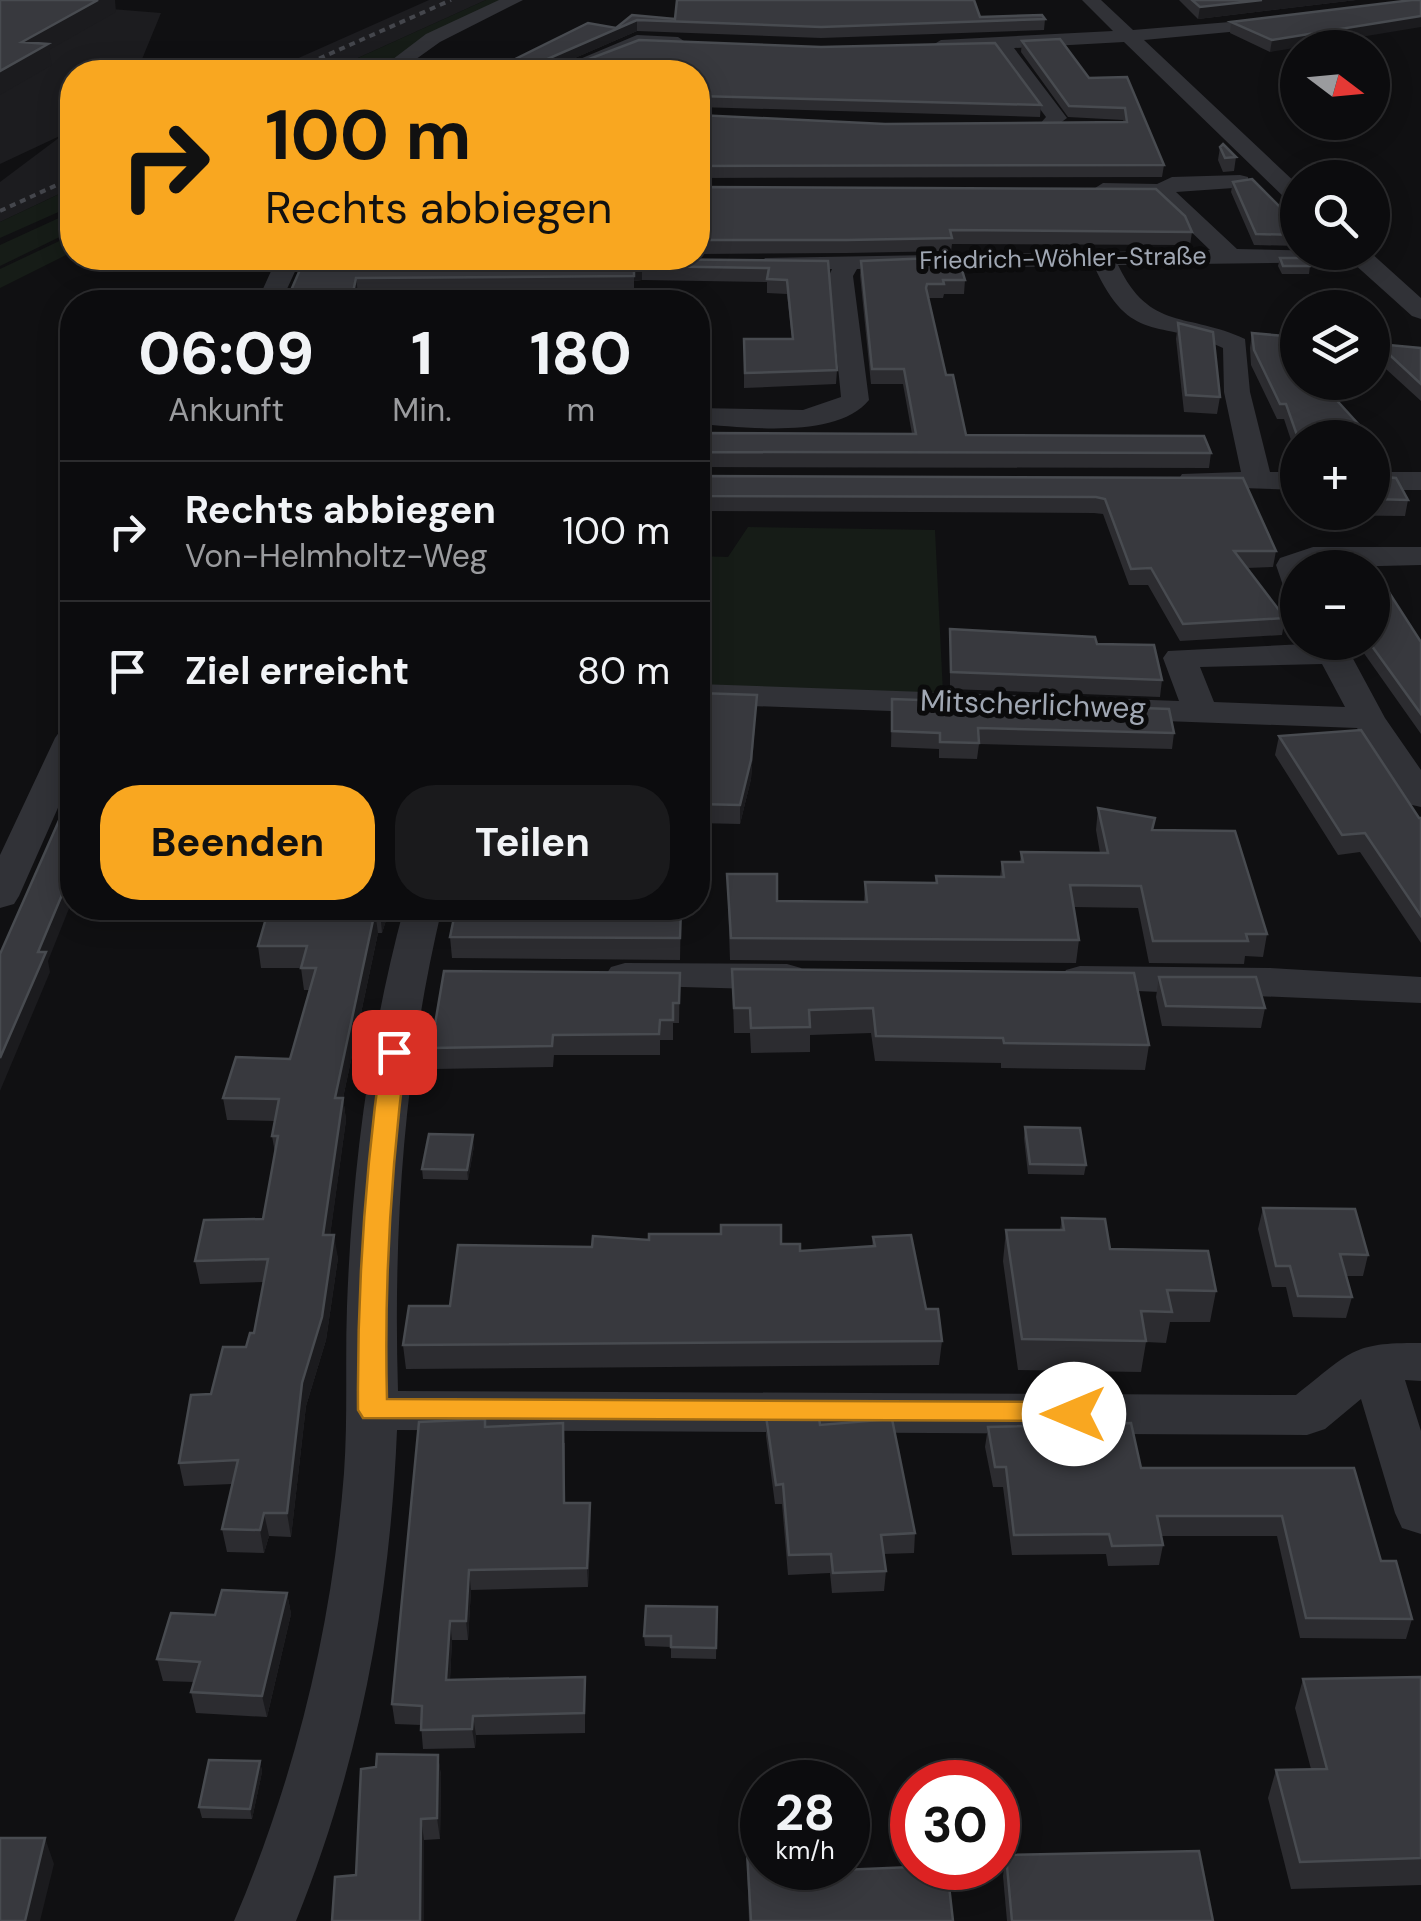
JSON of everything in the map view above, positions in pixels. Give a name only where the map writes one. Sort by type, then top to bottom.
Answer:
[{"type":"street","points":[[403,60],[433,38],[514,0]]},
{"type":"street","points":[[1091,0],[1280,181]]},
{"type":"street","points":[[1226,11],[1245,25]]},
{"type":"street","points":[[923,46],[1127,36],[1299,19]]},
{"type":"street","points":[[589,60],[638,41],[706,44]]},
{"type":"street","points":[[1001,44],[1057,118],[1058,130],[1022,128]]},
{"type":"street","points":[[1087,190],[1162,190],[1172,184],[1240,182]]},
{"type":"street","points":[[1162,190],[1228,254]]},
{"type":"street","name":"Friedrich-Wöhler-Straße","points":[[746,262],[847,264],[1280,254]]},
{"type":"street","points":[[1102,256],[1124,301],[1146,320],[1220,334],[1236,344],[1237,392],[1258,480]]},
{"type":"street","points":[[710,416],[817,418],[842,413],[855,400],[841,276],[847,264]]},
{"type":"street","points":[[1375,270],[1421,310]]},
{"type":"street","points":[[1162,480],[1280,481]]},
{"type":"street","points":[[1390,481],[1421,481]]},
{"type":"street","points":[[1390,556],[1421,556]]},
{"type":"street","points":[[1200,710],[1180,658],[1280,651]]},
{"type":"street","points":[[1337,660],[1368,718],[1421,796]]},
{"type":"street","name":"Mitscherlichweg","points":[[710,694],[1368,718]]},
{"type":"street","points":[[0,896],[60,764]]},
{"type":"street","points":[[266,1921],[286,1876],[329,1727],[362,1564],[373,1410],[371,1310],[378,1169],[424,974],[422,920]]},
{"type":"street","points":[[581,976],[817,977]]},
{"type":"street","points":[[1034,979],[1270,980],[1421,990]]},
{"type":"street","points":[[373,1410],[1307,1415],[1397,1361],[1421,1513]]},
{"type":"shaded area","points":[[0,0],[161,13],[142,60],[60,60],[60,136],[0,164]]},
{"type":"shaded area","points":[[429,0],[486,0],[354,60],[294,60]]},
{"type":"shaded area","points":[[486,0],[505,0],[424,37],[393,60],[354,60]]},
{"type":"shaded area","points":[[60,137],[60,194],[0,222],[0,182]]},
{"type":"shaded area","points":[[60,194],[60,211],[0,238],[0,222]]},
{"type":"shaded area","points":[[60,218],[60,237],[0,266],[0,245]]},
{"type":"shaded area","points":[[60,241],[60,258],[0,288],[0,269]]},
{"type":"shaded area","points":[[748,527],[935,530],[943,693],[710,689],[710,556],[728,557]]},
{"type":"building","points":[[0,0],[98,0],[22,42],[48,44],[0,71]]},
{"type":"building","points":[[677,0],[974,0],[980,17],[1042,15],[1045,19],[821,27],[637,20],[545,60],[513,60],[588,23],[616,28],[632,15],[675,19]]},
{"type":"building","points":[[1192,0],[1262,0],[1200,7]]},
{"type":"building","points":[[1421,0],[1421,16],[1334,30],[1280,30],[1280,39],[1272,40],[1231,22]]},
{"type":"building","points":[[1060,39],[1089,78],[1127,77],[1164,165],[710,166],[710,116],[885,124],[1127,122],[1125,108],[1069,106],[1022,41]]},
{"type":"building","points":[[639,40],[821,47],[995,43],[1041,105],[710,96],[710,60],[586,60]]},
{"type":"building","points":[[1223,144],[1236,157],[1225,158],[1220,147]]},
{"type":"building","points":[[1252,179],[1280,207],[1280,235],[1256,234],[1233,182]]},
{"type":"building","points":[[710,187],[1156,189],[1185,216],[1192,232],[950,230],[952,238],[710,240]]},
{"type":"building","points":[[958,257],[965,280],[943,280],[944,284],[927,284],[926,288],[946,375],[953,375],[966,435],[1204,436],[1211,453],[710,452],[710,433],[916,434],[904,369],[872,369],[861,261]]},
{"type":"building","points":[[710,260],[828,261],[837,370],[745,373],[744,339],[793,339],[787,280],[767,279],[769,268],[710,267]]},
{"type":"building","points":[[300,270],[634,270],[634,276],[356,278],[354,290],[291,290]]},
{"type":"building","points":[[1178,323],[1213,332],[1220,397],[1186,395]]},
{"type":"building","points":[[1252,333],[1280,336],[1280,400],[1336,400],[1355,420],[1292,420],[1286,404],[1280,404],[1254,350]]},
{"type":"building","points":[[1390,345],[1421,348],[1421,384],[1390,355]]},
{"type":"building","points":[[710,476],[1243,478],[1276,551],[1234,551],[1280,611],[1280,618],[1183,624],[1151,568],[1131,569],[1105,499],[710,496]]},
{"type":"building","points":[[1390,478],[1396,478],[1408,500],[1390,500]]},
{"type":"building","points":[[1390,594],[1421,642],[1421,714],[1382,660],[1390,660]]},
{"type":"building","points":[[950,629],[1095,637],[1097,644],[1154,645],[1162,680],[951,672]]},
{"type":"building","points":[[710,693],[757,695],[751,760],[740,805],[710,804]]},
{"type":"building","points":[[892,699],[1169,709],[1174,733],[978,728],[979,743],[940,742],[940,733],[892,731]]},
{"type":"building","points":[[1361,730],[1421,818],[1421,916],[1365,833],[1342,835],[1279,736]]},
{"type":"building","points":[[1098,808],[1155,818],[1152,830],[1235,831],[1267,934],[1246,934],[1248,941],[1153,941],[1141,886],[1070,885],[1079,940],[731,938],[727,874],[777,874],[777,901],[867,902],[865,882],[937,883],[936,876],[1004,877],[1002,862],[1023,862],[1021,852],[1108,853]]},
{"type":"building","points":[[60,818],[60,900],[38,952],[46,952],[0,1058],[0,954]]},
{"type":"building","points":[[266,920],[373,920],[335,1098],[343,1098],[323,1235],[334,1235],[322,1317],[302,1383],[287,1513],[264,1513],[260,1530],[222,1529],[238,1460],[179,1463],[191,1395],[211,1394],[223,1347],[246,1347],[250,1333],[254,1333],[268,1259],[195,1261],[204,1220],[263,1219],[278,1136],[272,1136],[279,1099],[223,1098],[236,1057],[290,1059],[316,968],[301,968],[307,946],[258,946]]},
{"type":"building","points":[[454,920],[681,920],[680,938],[450,937]]},
{"type":"building","points":[[732,969],[1134,973],[1149,1045],[876,1036],[873,1008],[809,1010],[810,1027],[751,1028],[750,1008],[734,1008]]},
{"type":"building","points":[[444,971],[680,973],[679,1003],[673,1003],[673,1020],[660,1020],[659,1034],[553,1035],[552,1046],[431,1048]]},
{"type":"building","points":[[1159,977],[1256,977],[1265,1008],[1166,1006]]},
{"type":"building","points":[[1025,1127],[1080,1128],[1086,1165],[1030,1164]]},
{"type":"building","points":[[429,1134],[473,1135],[467,1170],[422,1169]]},
{"type":"building","points":[[1263,1208],[1355,1209],[1368,1255],[1340,1254],[1352,1297],[1298,1296],[1290,1266],[1276,1266]]},
{"type":"building","points":[[1062,1218],[1105,1219],[1110,1249],[1208,1251],[1216,1291],[1167,1290],[1172,1312],[1141,1311],[1146,1341],[1022,1339],[1006,1230],[1064,1230]]},
{"type":"building","points":[[721,1225],[781,1225],[781,1244],[800,1244],[800,1251],[875,1246],[873,1237],[911,1235],[926,1309],[938,1309],[942,1341],[403,1345],[409,1306],[450,1306],[458,1245],[592,1247],[593,1236],[649,1240],[649,1234],[721,1234]]},
{"type":"building","points":[[766,1416],[819,1417],[820,1425],[892,1419],[915,1533],[881,1535],[886,1571],[833,1573],[831,1554],[789,1555],[783,1484],[776,1485]]},
{"type":"building","points":[[485,1419],[485,1427],[563,1423],[564,1503],[590,1503],[587,1568],[469,1570],[466,1621],[450,1621],[446,1680],[585,1677],[584,1713],[473,1716],[472,1729],[421,1730],[422,1706],[392,1704],[419,1422]]},
{"type":"building","points":[[1131,1423],[1141,1468],[1354,1468],[1381,1561],[1396,1561],[1412,1619],[1306,1618],[1282,1516],[1157,1516],[1163,1545],[1112,1546],[1109,1534],[1014,1535],[1006,1467],[995,1467],[988,1427]]},
{"type":"building","points":[[222,1590],[287,1593],[262,1696],[191,1692],[200,1662],[157,1659],[171,1613],[215,1615]]},
{"type":"building","points":[[646,1606],[717,1607],[716,1648],[671,1647],[671,1636],[644,1636]]},
{"type":"building","points":[[1421,1677],[1421,1858],[1300,1862],[1276,1770],[1327,1769],[1303,1679]]},
{"type":"building","points":[[377,1754],[438,1755],[437,1818],[421,1819],[420,1921],[332,1921],[335,1877],[356,1875],[361,1769],[376,1767]]},
{"type":"building","points":[[209,1760],[260,1761],[250,1809],[199,1807]]},
{"type":"building","points":[[0,1838],[45,1838],[25,1921],[0,1921]]},
{"type":"building","points":[[1199,1851],[1213,1921],[1012,1921],[1009,1890],[1020,1890],[1020,1855]]},
{"type":"building","points":[[890,1868],[890,1890],[949,1890],[953,1921],[751,1921],[749,1890],[870,1890],[870,1869]]},
{"type":"railway","points":[[316,60],[451,0]]},
{"type":"railway","points":[[0,211],[60,184]]},
{"type":"route","points":[[394,1052],[378,1169],[371,1310],[373,1410],[1074,1414]]}]
